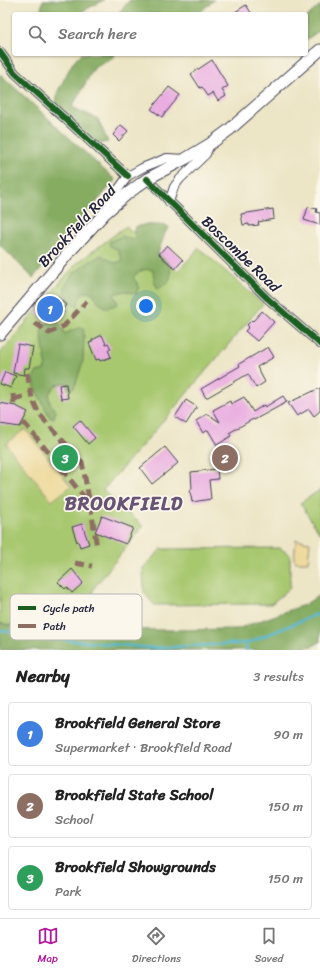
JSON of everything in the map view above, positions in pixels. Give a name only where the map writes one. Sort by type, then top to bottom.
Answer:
[{"type":"main road","name":"Brookfield Road","points":[[0,334],[72,249],[105,213],[147,179],[185,159],[210,144],[229,130],[320,50]]},
{"type":"street","points":[[0,52],[15,73],[128,176]]},
{"type":"street","points":[[169,202],[174,187],[180,179],[206,154],[210,144]]},
{"type":"street","points":[[105,213],[109,202],[128,176],[142,168],[167,158],[185,159]]},
{"type":"street","name":"Boscombe Road","points":[[147,179],[267,298],[320,344]]},
{"type":"green space","points":[[43,0],[104,0],[81,12],[40,12]]},
{"type":"green space","points":[[130,0],[214,0],[200,12],[120,12]]},
{"type":"green space","points":[[320,5],[320,30],[308,39],[308,16]]},
{"type":"green space","points":[[79,56],[113,56],[111,59],[94,68],[72,107],[98,119],[108,142],[98,144],[56,106],[57,93],[72,64]]},
{"type":"green space","points":[[0,74],[115,180],[33,278],[0,245]]},
{"type":"green space","points":[[147,224],[169,227],[165,233],[157,256],[170,265],[171,274],[168,282],[158,289],[154,282],[153,270],[144,270],[133,277],[139,286],[136,294],[125,291],[114,294],[118,304],[107,308],[99,303],[93,293],[84,292],[78,301],[78,306],[75,306],[64,292],[69,279],[82,267],[101,255],[115,263],[122,261],[118,250],[110,246],[109,242],[122,236],[131,240],[136,238],[134,231],[135,227]]},
{"type":"green space","points":[[126,226],[178,271],[199,248],[263,304],[103,490],[143,526],[93,589],[92,594],[10,594],[10,625],[0,623],[0,353],[76,264]]},
{"type":"green space","points":[[51,320],[55,320],[59,324],[65,334],[83,327],[84,337],[83,361],[75,386],[73,389],[68,388],[68,384],[62,383],[55,386],[49,394],[50,403],[56,411],[54,418],[50,418],[35,388],[34,376],[37,372],[44,370],[46,364],[41,331]]},
{"type":"green space","points":[[320,490],[320,534],[300,503]]},
{"type":"green space","points":[[280,548],[290,555],[290,588],[271,604],[154,605],[144,592],[143,568],[161,549]]},
{"type":"green space","points":[[320,595],[320,642],[313,646],[292,650],[0,650],[0,623],[10,625],[10,640],[142,640],[142,630],[237,629],[304,605]]},
{"type":"sand","points":[[25,429],[71,486],[52,501],[6,444]]},
{"type":"sand","points":[[296,540],[310,542],[308,562],[296,562],[294,559]]},
{"type":"building","points":[[246,5],[251,12],[235,12]]},
{"type":"building","points":[[212,60],[228,86],[222,90],[226,96],[218,101],[213,93],[208,96],[202,87],[200,88],[191,74]]},
{"type":"building","points":[[169,87],[180,95],[162,117],[151,109]]},
{"type":"building","points":[[121,125],[128,131],[119,141],[113,135]]},
{"type":"building","points":[[308,207],[317,209],[316,212],[320,213],[320,225],[304,220]]},
{"type":"building","points":[[273,209],[274,219],[258,222],[259,225],[243,225],[241,214]]},
{"type":"building","points":[[167,245],[183,260],[175,269],[159,254]]},
{"type":"building","points":[[57,297],[66,305],[62,310],[64,312],[57,319],[53,316],[47,322],[36,313],[48,298],[52,302]]},
{"type":"building","points":[[262,311],[274,322],[257,341],[245,331],[249,327],[247,325]]},
{"type":"building","points":[[102,335],[106,344],[108,343],[111,349],[108,350],[111,357],[100,361],[99,359],[96,360],[89,343]]},
{"type":"building","points":[[18,344],[33,347],[29,368],[25,368],[24,375],[13,373]]},
{"type":"building","points":[[268,347],[274,357],[257,367],[265,382],[256,388],[248,374],[206,398],[201,389],[240,366],[239,364]]},
{"type":"building","points":[[5,372],[16,376],[11,388],[0,384]]},
{"type":"building","points":[[66,384],[68,398],[61,399],[59,385]]},
{"type":"building","points":[[320,388],[320,411],[314,416],[309,409],[297,416],[288,403]]},
{"type":"building","points":[[283,396],[287,402],[229,433],[231,436],[217,445],[208,430],[203,433],[196,421],[207,414],[220,422],[213,410],[230,401],[231,404],[244,397],[253,412],[264,405],[265,407]]},
{"type":"building","points":[[186,400],[197,407],[186,424],[175,417]]},
{"type":"building","points":[[0,403],[16,406],[28,412],[20,427],[0,424]]},
{"type":"building","points":[[80,420],[95,438],[88,444],[73,426]]},
{"type":"building","points":[[165,447],[178,463],[152,484],[140,468]]},
{"type":"building","points":[[217,469],[218,479],[209,480],[211,499],[192,502],[190,490],[192,489],[191,472]]},
{"type":"building","points":[[102,516],[133,528],[126,544],[95,532]]},
{"type":"building","points":[[82,524],[89,544],[80,547],[72,527]]},
{"type":"building","points":[[72,569],[83,583],[72,593],[67,587],[65,589],[58,582]]},
{"type":"waterway","points":[[65,640],[153,648],[248,643],[320,613]]},
{"type":"waterway","points":[[0,630],[10,632]]},
{"type":"waterway","points":[[245,643],[247,650]]},
{"type":"marked path","points":[[35,323],[49,333],[64,326],[87,301]]},
{"type":"marked path","points":[[27,373],[32,398],[39,414],[82,462],[97,548]]},
{"type":"marked path","points":[[13,394],[14,405]]},
{"type":"marked path","points":[[14,399],[23,397]]},
{"type":"marked path","points":[[22,424],[25,424],[88,502]]},
{"type":"marked path","points":[[75,563],[92,566]]},
{"type":"cycle path","points":[[0,52],[15,73],[128,176]]},
{"type":"cycle path","points":[[147,179],[267,298],[320,344]]},
{"type":"place","name":"Brookfield General Store","points":[[50,309]]},
{"type":"place","name":"Brookfield Showgrounds","points":[[65,458]]},
{"type":"place","name":"Brookfield State School","points":[[225,458]]},
{"type":"district","name":"BROOKFIELD","points":[[124,503]]}]
